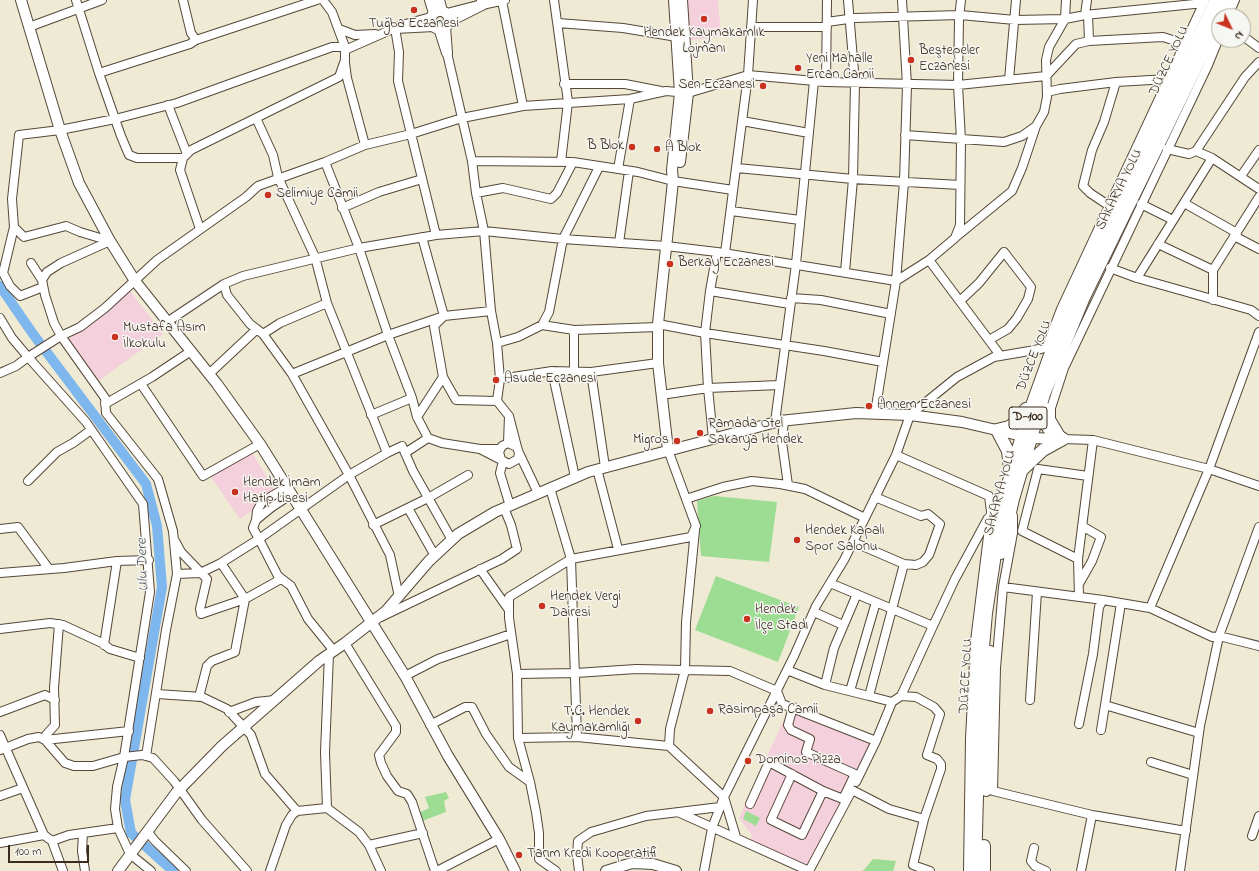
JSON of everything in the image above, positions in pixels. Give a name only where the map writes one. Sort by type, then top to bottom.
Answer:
[{"type":"highway","name":"DÜZCE YOLU","points":[[976,871],[980,682],[986,612],[1002,502],[1016,473],[1026,436],[1039,398],[1050,345],[1216,0]]},
{"type":"highway","name":"SAKARYA YOLU","points":[[1039,398],[1084,297],[1211,36]]},
{"type":"highway","points":[[1039,398],[1015,423],[1009,427],[997,430],[1008,451],[1016,473],[1043,450],[1063,439]]},
{"type":"highway","points":[[1039,398],[1047,426],[1052,433],[1063,439]]},
{"type":"highway","name":"SAKARYA YOLU","points":[[984,871],[992,618],[1002,550],[1013,499],[1016,473]]},
{"type":"main road","points":[[21,0],[60,130],[79,183],[110,241],[135,281],[209,374],[260,444],[405,676],[430,725],[499,839],[515,871]]},
{"type":"main road","points":[[430,0],[440,20]]},
{"type":"main road","points":[[439,0],[440,20],[447,53]]},
{"type":"main road","points":[[674,0],[684,93]]},
{"type":"main road","points":[[668,450],[658,364],[658,326],[674,180],[679,171],[684,93],[682,0]]},
{"type":"main road","points":[[395,28],[440,20],[482,3]]},
{"type":"main road","points":[[118,871],[180,789],[222,746],[274,700],[331,653],[386,611],[435,556],[458,534],[507,507],[575,477],[601,468],[780,421],[875,413],[910,415],[962,422],[1026,436],[1063,439]]},
{"type":"main road","points":[[606,871],[632,863],[653,864],[676,871]]},
{"type":"main road","points":[[625,871],[643,868],[659,871]]},
{"type":"street","points":[[76,0],[99,73],[129,154],[137,158],[185,156]]},
{"type":"street","points":[[29,27],[102,0]]},
{"type":"street","points":[[183,0],[191,33],[196,40]]},
{"type":"street","points":[[99,73],[190,44],[196,40],[317,0]]},
{"type":"street","points":[[323,0],[332,12],[345,49],[347,78],[365,145]]},
{"type":"street","points":[[482,3],[504,0],[523,106]]},
{"type":"street","points":[[554,0],[558,23],[564,84],[568,102],[561,162]]},
{"type":"street","points":[[713,438],[705,333],[710,292],[731,211],[748,75],[753,0]]},
{"type":"street","points":[[826,82],[827,0]]},
{"type":"street","points":[[845,272],[853,179],[855,83],[851,19],[848,0]]},
{"type":"street","points":[[875,413],[896,281],[904,182],[907,85],[902,0]]},
{"type":"street","points":[[955,238],[960,226],[960,140],[958,86],[961,0]]},
{"type":"street","points":[[1009,80],[1016,0]]},
{"type":"street","points":[[167,322],[224,284],[243,276],[315,257],[359,248],[436,235],[484,231],[564,239],[666,246],[796,264],[896,281],[929,260],[1012,191],[1022,168],[1036,126],[1044,112],[1047,92],[1046,60],[1049,47],[1065,19],[1066,0]]},
{"type":"street","points":[[1087,0],[1086,15],[1089,41]]},
{"type":"street","points":[[751,27],[827,25],[851,19],[960,15],[1015,20],[1065,19],[1086,15],[1205,2]]},
{"type":"street","points":[[704,871],[712,828],[724,798],[814,612],[853,542],[896,455],[910,415],[957,378],[994,356],[1040,349],[1050,345],[1061,309],[1108,205],[1205,2]]},
{"type":"street","points":[[558,23],[623,28],[677,37]]},
{"type":"street","points":[[110,241],[61,263],[47,272],[43,284],[20,296],[10,286],[3,273],[14,227],[12,199],[19,135],[60,130],[115,119],[168,105],[332,47],[345,49],[395,28],[399,52],[398,80],[436,235]]},
{"type":"street","points":[[339,29],[355,35],[378,34]]},
{"type":"street","points":[[564,84],[625,84],[684,93],[748,75],[826,82],[958,86],[1046,76],[1076,44],[1089,41],[1163,37],[1185,44]]},
{"type":"street","points":[[1215,48],[1064,368],[1051,408],[1051,419],[1063,439],[1093,440],[1209,469],[1259,486]]},
{"type":"street","points":[[447,53],[472,161],[476,193],[484,231],[491,311],[497,343],[500,379],[497,401],[509,416],[518,450],[538,493]]},
{"type":"street","points":[[200,230],[180,170],[185,156],[191,150],[218,136],[340,77],[345,60]]},
{"type":"street","points":[[1167,148],[1189,154],[1196,151],[1245,78],[1259,62]]},
{"type":"street","points":[[1047,92],[1116,82],[1168,79]]},
{"type":"street","points":[[788,485],[780,421],[779,385],[796,264],[814,81]]},
{"type":"street","points":[[1108,205],[1090,193],[1083,186],[1092,150],[1104,122],[1116,82]]},
{"type":"street","points":[[0,373],[16,366],[61,336],[80,327],[135,281],[157,260],[246,197],[258,186],[278,177],[326,162],[365,145],[411,134],[462,118],[523,106],[630,99],[666,91]]},
{"type":"street","points":[[618,169],[630,99]]},
{"type":"street","points":[[168,105],[185,156]]},
{"type":"street","points":[[256,118],[273,155],[278,177],[315,257],[327,303],[345,353],[387,453]]},
{"type":"street","points":[[742,121],[809,133]]},
{"type":"street","points":[[906,135],[1004,142],[1022,136],[1036,126]]},
{"type":"street","points":[[1241,176],[1259,150]]},
{"type":"street","points":[[1196,151],[1212,158],[1259,189]]},
{"type":"street","points":[[1137,278],[1212,158]]},
{"type":"street","points":[[472,161],[573,162],[629,172],[638,172],[674,180],[734,190]]},
{"type":"street","points":[[326,162],[342,208],[359,248],[388,335],[412,398],[417,417],[428,438],[442,444],[480,449],[500,449],[508,443]]},
{"type":"street","points":[[476,193],[503,188],[551,199],[557,193],[573,162]]},
{"type":"street","points":[[497,343],[518,337],[542,325],[549,312],[564,239],[599,167]]},
{"type":"street","points":[[736,168],[853,179],[960,185]]},
{"type":"street","points":[[619,243],[629,172]]},
{"type":"street","points":[[342,208],[380,192],[422,179]]},
{"type":"street","points":[[1213,300],[1213,270],[1259,197]]},
{"type":"street","points":[[1184,203],[1259,249]]},
{"type":"street","points":[[1141,204],[1173,220]]},
{"type":"street","points":[[731,211],[800,220]]},
{"type":"street","points":[[14,227],[24,237],[66,226],[110,241]]},
{"type":"street","points":[[422,237],[444,316]]},
{"type":"street","points":[[1158,244],[1213,270]]},
{"type":"street","points":[[960,301],[979,284],[1004,252],[1032,287],[1028,299],[1017,318],[1008,329],[989,340]]},
{"type":"street","points":[[929,260],[1000,356]]},
{"type":"street","points":[[31,264],[43,284],[54,323],[61,336],[105,398],[106,413],[158,479],[173,538],[177,574],[166,630],[157,694],[144,756]]},
{"type":"street","points":[[1110,268],[1137,278],[1251,310],[1259,316]]},
{"type":"street","points":[[224,284],[227,295],[250,324],[260,332],[292,374],[349,475],[373,525],[390,555],[399,596]]},
{"type":"street","points":[[710,292],[791,301],[821,300],[891,314]]},
{"type":"street","points":[[209,374],[260,332],[327,303]]},
{"type":"street","points":[[292,374],[388,335],[444,316],[491,311]]},
{"type":"street","points":[[444,316],[434,326],[443,377],[456,400],[497,401]]},
{"type":"street","points":[[0,318],[12,338],[32,355],[91,430],[143,504],[149,560],[150,592],[128,731],[127,757],[116,802],[118,828],[132,851],[151,871]]},
{"type":"street","points":[[542,325],[574,330],[658,326],[883,362]]},
{"type":"street","points":[[574,330],[574,373]]},
{"type":"street","points":[[1150,608],[1209,469],[1259,332]]},
{"type":"street","points":[[106,404],[141,384],[190,351]]},
{"type":"street","points":[[500,379],[552,371],[574,373],[591,372],[658,364]]},
{"type":"street","points":[[552,371],[575,477]]},
{"type":"street","points":[[591,372],[601,468],[618,549]]},
{"type":"street","points":[[417,417],[443,377]]},
{"type":"street","points":[[141,384],[203,476],[260,444]]},
{"type":"street","points":[[661,395],[708,388],[779,385]]},
{"type":"street","points":[[371,415],[412,398]]},
{"type":"street","points":[[508,443],[509,416]]},
{"type":"street","points":[[28,481],[57,452],[91,430]]},
{"type":"street","points":[[405,453],[428,438]]},
{"type":"street","points":[[1079,597],[1078,559],[1093,440]]},
{"type":"street","points":[[508,443],[518,450]]},
{"type":"street","points":[[177,574],[200,572],[221,563],[259,539],[349,475],[402,446],[428,498],[452,540]]},
{"type":"street","points":[[480,449],[502,460],[513,463],[518,459],[518,450]]},
{"type":"street","points":[[371,622],[422,599],[502,559],[517,549],[500,473],[502,460],[500,449]]},
{"type":"street","points":[[668,450],[696,526],[686,622],[685,670],[670,728],[669,746]]},
{"type":"street","points":[[896,455],[989,496],[991,512],[975,641],[970,739],[968,871]]},
{"type":"street","points":[[1078,559],[1022,530],[1038,469],[1088,476]]},
{"type":"street","points":[[373,525],[428,498],[468,475]]},
{"type":"street","points":[[686,499],[723,487],[752,481],[788,485],[805,489],[865,518]]},
{"type":"street","points":[[550,488],[571,559],[577,737]]},
{"type":"street","points":[[289,491],[262,502],[257,511],[253,528],[278,576],[291,586],[308,619],[331,653],[325,752],[326,808]]},
{"type":"street","points":[[853,542],[904,564],[916,565],[923,562],[929,555],[940,524],[928,514],[922,516],[875,497]]},
{"type":"street","points":[[1013,499],[1013,533],[1003,587],[996,668],[993,791],[1092,816],[1186,831]]},
{"type":"street","points":[[408,508],[435,556]]},
{"type":"street","points":[[679,812],[809,871],[852,790],[876,741],[892,702],[901,696],[955,579],[991,512]]},
{"type":"street","points":[[556,871],[539,859],[539,833],[530,782],[518,738],[517,674],[511,634],[509,597],[571,559],[618,549],[691,537],[696,526]]},
{"type":"street","points":[[1079,584],[1092,561],[1101,537],[1082,526]]},
{"type":"street","points":[[0,529],[18,527],[49,569]]},
{"type":"street","points":[[1180,871],[1199,733],[1219,636],[1259,527]]},
{"type":"street","points":[[173,538],[181,552],[207,579],[200,609],[201,614],[245,599],[282,579]]},
{"type":"street","points":[[0,573],[117,561],[149,560]]},
{"type":"street","points":[[104,645],[117,561]]},
{"type":"street","points":[[199,697],[207,666],[212,661],[235,652],[245,599],[221,563]]},
{"type":"street","points":[[869,696],[904,564]]},
{"type":"street","points":[[480,569],[509,610]]},
{"type":"street","points":[[830,583],[933,626]]},
{"type":"street","points":[[1003,587],[1103,600],[1150,608],[1212,637],[1219,636],[1259,646]]},
{"type":"street","points":[[1030,700],[1037,592]]},
{"type":"street","points":[[825,685],[834,648],[857,594]]},
{"type":"street","points":[[1079,724],[1093,654],[1099,608],[1103,600]]},
{"type":"street","points":[[850,691],[876,602]]},
{"type":"street","points":[[1101,730],[1121,603]]},
{"type":"street","points":[[814,612],[844,625]]},
{"type":"street","points":[[0,629],[50,623],[59,624],[73,629],[110,649],[140,658]]},
{"type":"street","points":[[45,740],[46,735],[55,725],[59,624]]},
{"type":"street","points":[[405,676],[438,659],[511,634]]},
{"type":"street","points":[[345,643],[396,726],[396,732],[379,755],[381,763],[398,791],[406,794],[412,802],[436,871],[499,839]]},
{"type":"street","points":[[517,674],[576,673],[636,669],[730,671],[777,691],[782,704],[876,741]]},
{"type":"street","points":[[787,670],[825,685],[892,702]]},
{"type":"street","points":[[157,694],[199,697],[229,712],[251,735],[265,774],[298,811]]},
{"type":"street","points":[[0,712],[46,695],[55,700]]},
{"type":"street","points":[[901,696],[916,697],[934,707],[940,714],[927,754],[937,759],[941,764],[941,769],[924,820],[913,864],[930,871]]},
{"type":"street","points":[[229,712],[256,702],[274,700]]},
{"type":"street","points":[[1106,705],[1199,733]]},
{"type":"street","points":[[430,725],[465,707],[472,707],[486,734],[509,767],[530,782]]},
{"type":"street","points":[[750,804],[769,762],[823,791],[842,799],[855,774],[806,752],[810,738],[792,730],[788,725],[793,708]]},
{"type":"street","points":[[45,740],[128,731]]},
{"type":"street","points":[[0,735],[2,749],[44,835],[52,841],[63,871]]},
{"type":"street","points":[[2,749],[28,739],[40,737],[45,740],[65,763],[74,766],[93,766],[127,757],[144,756],[153,758],[180,789],[202,820],[247,871]]},
{"type":"street","points":[[518,738],[577,737],[669,746],[724,798],[736,837]]},
{"type":"street","points":[[1151,762],[1193,775]]},
{"type":"street","points":[[792,774],[771,820],[802,835],[823,791]]},
{"type":"street","points":[[0,796],[22,788]]},
{"type":"street","points":[[852,790],[884,806],[924,820]]},
{"type":"street","points":[[579,871],[577,855],[578,841],[591,832],[646,816],[720,807]]},
{"type":"street","points":[[270,871],[286,825],[292,815],[298,811],[326,808],[359,832],[369,846],[378,870]]},
{"type":"street","points":[[1081,871],[1092,816]]},
{"type":"street","points":[[1252,836],[1259,816]]},
{"type":"street","points":[[52,841],[83,833],[118,828]]},
{"type":"street","points":[[146,832],[186,871]]},
{"type":"street","points":[[83,833],[82,851],[85,871]]},
{"type":"street","points":[[369,846],[423,833]]},
{"type":"street","points":[[0,844],[44,835]]},
{"type":"street","points":[[1034,848],[1031,861],[1035,866],[1046,871]]},
{"type":"shaded area","name":"Hendek Kaymakamlık Lojmanı","points":[[687,0],[718,0],[721,37],[690,40]]},
{"type":"shaded area","name":"Mustafa Asım İlkokulu","points":[[130,291],[163,334],[97,382],[68,340]]},
{"type":"shaded area","points":[[252,453],[277,494],[240,519],[211,477]]},
{"type":"shaded area","points":[[790,706],[876,741],[809,871],[749,843],[752,835],[739,818]]},
{"type":"green space","points":[[714,496],[777,502],[769,562],[701,556],[697,501]]},
{"type":"green space","name":"Hendek İlçe Stadı","points":[[716,576],[799,607],[778,662],[695,630]]},
{"type":"green space","points":[[446,792],[449,798],[444,801],[446,812],[422,821],[419,813],[429,808],[425,797]]},
{"type":"green space","points":[[746,811],[760,818],[756,826],[743,819]]},
{"type":"green space","points":[[873,859],[896,861],[893,871],[861,871],[864,870]]},
{"type":"waterway","name":"Ulu Dere","points":[[0,286],[33,334],[146,484],[157,526],[162,587],[125,800],[131,833],[173,871]]},
{"type":"place","name":"Tuğba Eczanesi","points":[[414,10]]},
{"type":"place","name":"Hendek Kaymakamlık Lojmanı","points":[[704,19]]},
{"type":"place","name":"Beştepeler Eczanesi","points":[[911,60]]},
{"type":"place","name":"Yeni Mahalle Ercan Camii","points":[[798,68]]},
{"type":"place","name":"Sen Eczanesi","points":[[763,86]]},
{"type":"place","name":"B Blok","points":[[632,147]]},
{"type":"place","name":"A Blok","points":[[657,149]]},
{"type":"place","name":"Selimiye Camii","points":[[268,195]]},
{"type":"place","name":"Berkay Eczanesi","points":[[670,264]]},
{"type":"place","name":"Mustafa Asım İlkokulu","points":[[115,337]]},
{"type":"place","name":"Asude Eczanesi","points":[[496,380]]},
{"type":"place","name":"Annem Eczanesi","points":[[869,406]]},
{"type":"place","name":"Ramada Otel Sakarya Hendek","points":[[700,433]]},
{"type":"place","name":"Migros","points":[[677,441]]},
{"type":"place","name":"Hendek İmam Hatip Lisesi","points":[[235,492]]},
{"type":"place","name":"Hendek Kapalı Spor Salonu","points":[[797,540]]},
{"type":"place","name":"Hendek Vergi Dairesi","points":[[542,606]]},
{"type":"place","name":"Hendek İlçe Stadı","points":[[747,619]]},
{"type":"place","name":"Rasimpaşa Camii","points":[[710,711]]},
{"type":"place","name":"T.C. Hendek Kaymakamlığı","points":[[638,721]]},
{"type":"place","name":"Dominos Pizza","points":[[748,761]]},
{"type":"place","name":"Tarım Kredi Kooperatifi","points":[[519,855]]}]
